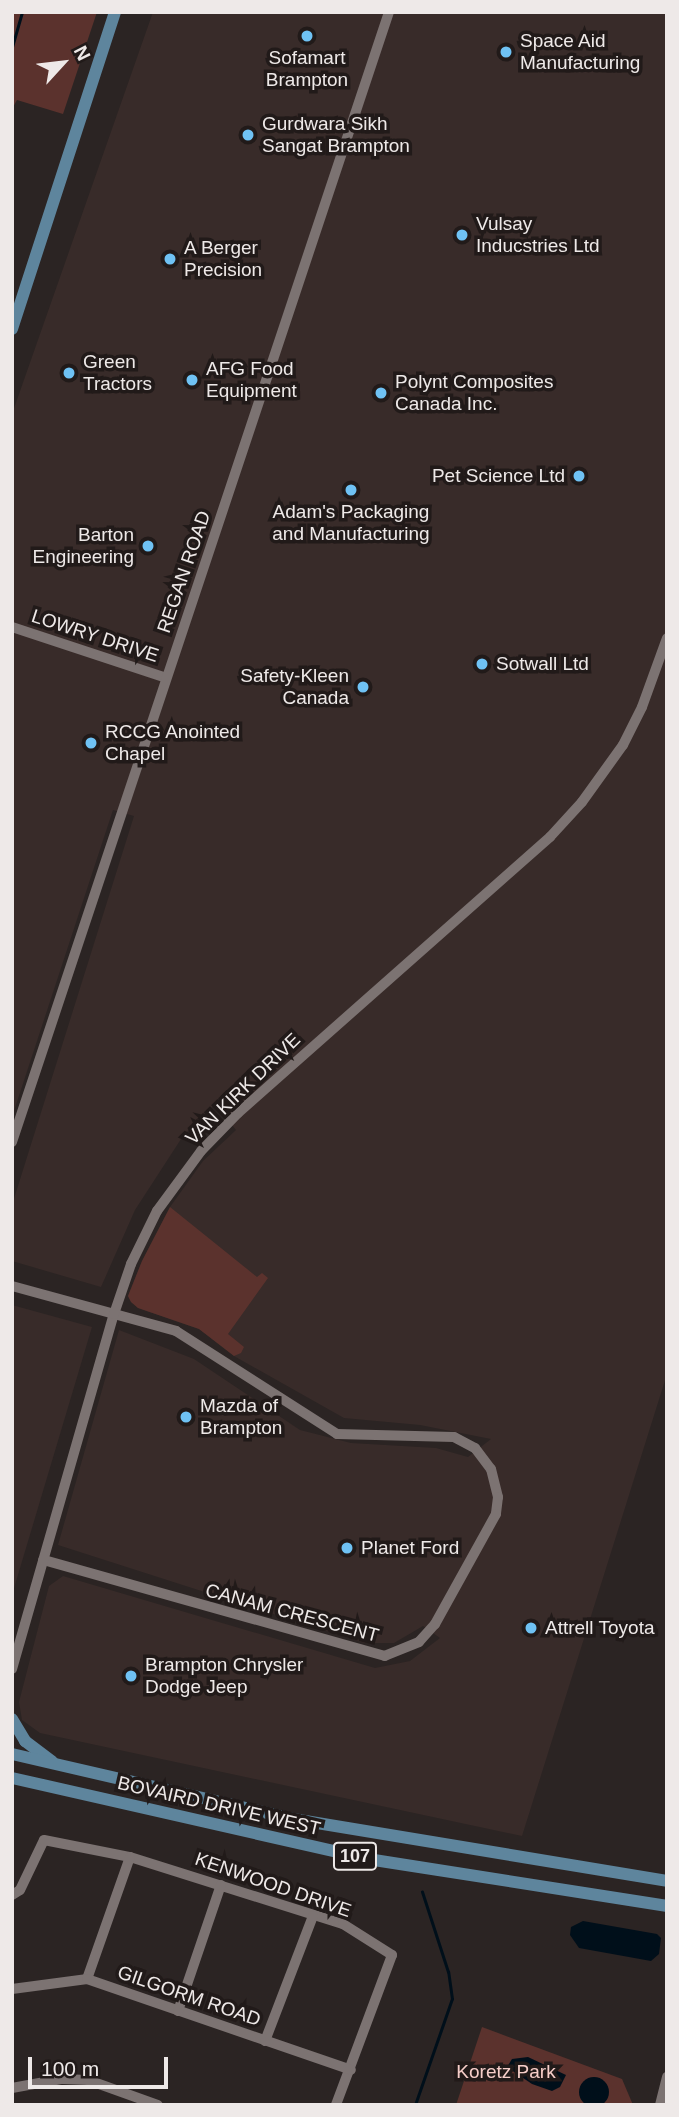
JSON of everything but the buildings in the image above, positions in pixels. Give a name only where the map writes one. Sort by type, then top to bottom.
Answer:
[{"type":"main road","points":[[12,329],[115,12]]},
{"type":"main road","points":[[12,1719],[24,1741],[55,1764]]},
{"type":"main road","name":"BOVAIRD DRIVE WEST","points":[[12,1754],[292,1819],[667,1881]]},
{"type":"main road","name":"BOVAIRD DRIVE WEST","points":[[12,1778],[374,1860],[667,1906]]},
{"type":"main road","points":[[12,1788],[47,1787]]},
{"type":"street","name":"REGAN ROAD","points":[[12,1142],[389,12]]},
{"type":"street","name":"LOWRY DRIVE","points":[[12,627],[166,678]]},
{"type":"street","name":"VAN KIRK DRIVE","points":[[12,1669],[114,1314],[131,1264],[157,1211],[207,1144],[582,802],[623,745],[667,638]]},
{"type":"street","points":[[12,1286],[114,1314]]},
{"type":"street","name":"CANAM CRESCENT","points":[[43,1560],[385,1656],[419,1642],[435,1624],[496,1514],[498,1497],[491,1469],[465,1443],[440,1435],[337,1434],[176,1331],[114,1314]]},
{"type":"street","name":"KENWOOD DRIVE","points":[[12,1895],[20,1890],[44,1840],[130,1857],[343,1924],[392,1955],[336,2105]]},
{"type":"street","points":[[87,1979],[130,1857]]},
{"type":"street","points":[[178,2011],[221,1885]]},
{"type":"street","points":[[265,2041],[313,1916]]},
{"type":"street","name":"GILGORM ROAD","points":[[12,1989],[87,1979],[351,2070]]},
{"type":"street","points":[[660,2105],[667,2077]]},
{"type":"street","points":[[12,2088],[88,2080],[158,2105]]},
{"type":"shaded area","points":[[153,12],[667,12],[667,1374],[522,1836],[40,1733],[22,1720],[19,1702],[49,1586],[63,1576],[375,1668],[410,1661],[440,1638],[423,1626],[394,1643],[364,1643],[58,1545],[119,1330],[194,1359],[300,1430],[351,1443],[436,1448],[468,1457],[491,1439],[420,1425],[344,1418],[234,1356],[199,1329],[138,1308],[131,1302],[128,1296],[142,1261],[170,1207],[203,1161],[236,1130],[215,1104],[183,1136],[135,1210],[101,1287],[12,1261],[12,1205],[134,816],[113,810],[12,1117],[12,414]]},
{"type":"shaded area","points":[[12,1305],[92,1327],[12,1595]]},
{"type":"green space","points":[[12,12],[97,12],[63,114],[17,100],[12,109]]},
{"type":"green space","points":[[170,1207],[257,1277],[262,1273],[268,1278],[228,1334],[244,1347],[241,1353],[234,1356],[199,1329],[138,1308],[128,1296],[142,1261]]},
{"type":"green space","name":"Koretz Park","points":[[482,2027],[622,2079],[633,2105],[456,2105]]},
{"type":"water","points":[[583,1921],[657,1934],[661,1938],[659,1954],[651,1961],[579,1948],[570,1935],[571,1927]]},
{"type":"water","points":[[528,2057],[566,2075],[560,2087],[552,2091],[532,2084],[507,2067],[512,2059]]},
{"type":"water","points":[[594,2077],[600,2078],[608,2086],[608,2098],[600,2106],[594,2107],[588,2106],[580,2098],[579,2092],[580,2086],[588,2078]]},
{"type":"waterway","points":[[12,47],[22,12]]},
{"type":"waterway","points":[[415,2105],[452,1999],[448,1972],[422,1892]]},
{"type":"place","name":"Sofamart Brampton","points":[[307,36]]},
{"type":"place","name":"Space Aid Manufacturing","points":[[506,52]]},
{"type":"place","name":"Gurdwara Sikh Sangat Brampton","points":[[248,135]]},
{"type":"place","name":"Vulsay Inducstries Ltd","points":[[462,235]]},
{"type":"place","name":"A Berger Precision","points":[[170,259]]},
{"type":"place","name":"Green Tractors","points":[[69,373]]},
{"type":"place","name":"AFG Food Equipment","points":[[192,380]]},
{"type":"place","name":"Polynt Composites Canada Inc.","points":[[381,393]]},
{"type":"place","name":"Pet Science Ltd","points":[[579,476]]},
{"type":"place","name":"Adam's Packaging and Manufacturing","points":[[351,490]]},
{"type":"place","name":"Barton Engineering","points":[[148,546]]},
{"type":"place","name":"Sotwall Ltd","points":[[482,664]]},
{"type":"place","name":"Safety-Kleen Canada","points":[[363,687]]},
{"type":"place","name":"RCCG Anointed Chapel","points":[[91,743]]},
{"type":"place","name":"Mazda of Brampton","points":[[186,1417]]},
{"type":"place","name":"Planet Ford","points":[[347,1548]]},
{"type":"place","name":"Attrell Toyota","points":[[531,1628]]},
{"type":"place","name":"Brampton Chrysler Dodge Jeep","points":[[131,1676]]}]
